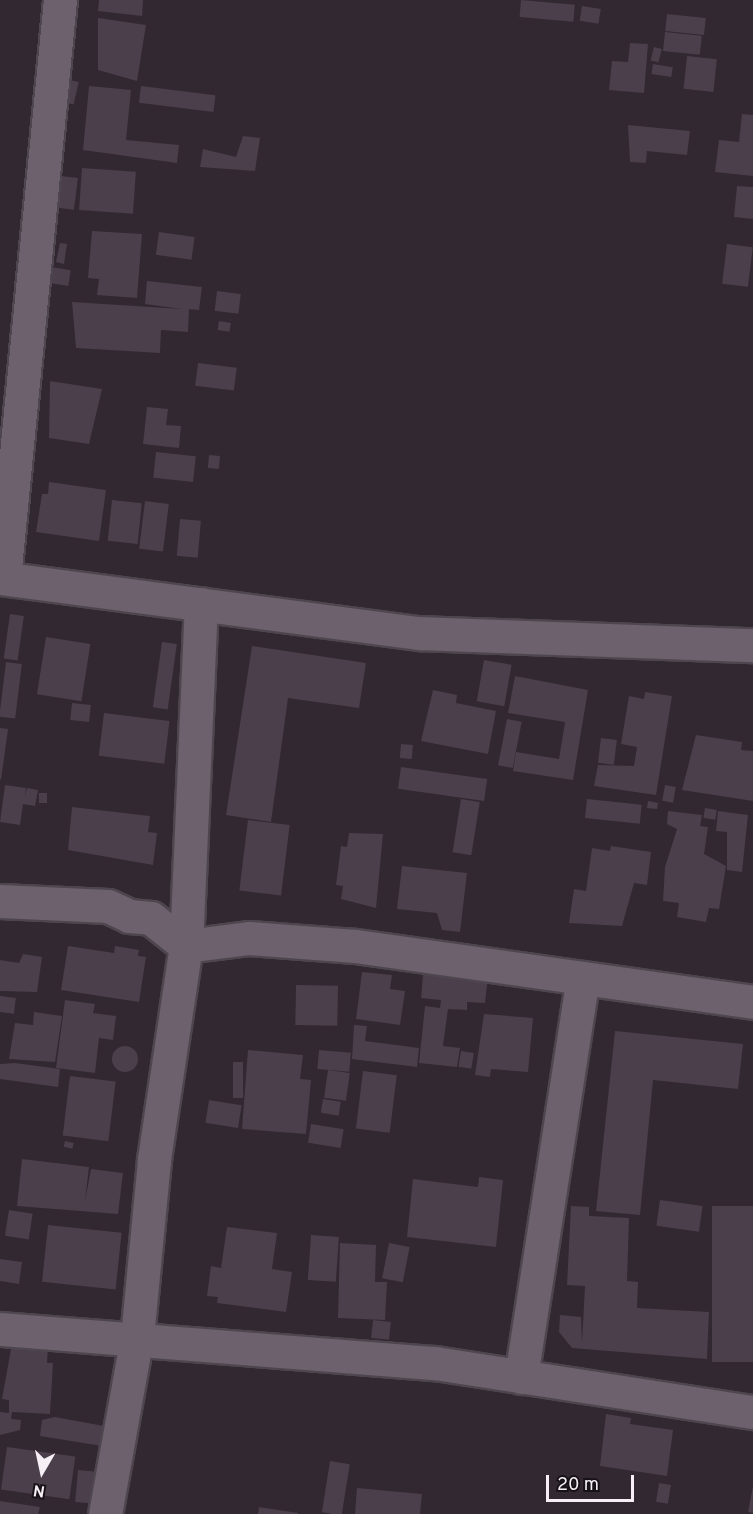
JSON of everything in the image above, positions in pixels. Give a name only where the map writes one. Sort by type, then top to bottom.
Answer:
[{"type":"street","points":[[60,0],[2,578],[420,633],[753,645]]},
{"type":"street","points":[[105,1514],[137,1337],[154,1159],[186,946],[201,604]]},
{"type":"street","points":[[0,901],[108,906],[129,916],[151,918],[186,946],[249,938],[355,946],[582,982],[753,1002]]},
{"type":"street","points":[[521,1377],[582,982]]},
{"type":"street","points":[[0,1329],[137,1337],[435,1363],[753,1412]]},
{"type":"building","points":[[99,0],[143,0],[142,16],[98,11]]},
{"type":"building","points":[[521,0],[575,5],[573,22],[520,17]]},
{"type":"building","points":[[582,6],[601,9],[598,24],[580,21]]},
{"type":"building","points":[[667,14],[706,18],[704,35],[665,31]]},
{"type":"building","points":[[98,18],[146,25],[137,81],[98,70]]},
{"type":"building","points":[[665,32],[702,36],[700,55],[663,51]]},
{"type":"building","points":[[630,43],[648,44],[644,93],[609,90],[612,61],[628,62]]},
{"type":"building","points":[[654,47],[662,49],[658,63],[651,61]]},
{"type":"building","points":[[687,56],[717,59],[713,92],[684,89]]},
{"type":"building","points":[[653,64],[673,67],[671,77],[651,74]]},
{"type":"building","points":[[70,80],[79,82],[74,104],[65,102]]},
{"type":"building","points":[[89,86],[131,90],[126,140],[179,145],[177,163],[83,150]]},
{"type":"building","points":[[141,86],[215,95],[213,112],[139,103]]},
{"type":"building","points":[[742,114],[753,115],[753,176],[715,172],[719,140],[739,142]]},
{"type":"building","points":[[628,125],[690,131],[687,155],[647,151],[646,163],[630,162]]},
{"type":"building","points":[[243,136],[260,138],[255,171],[200,167],[203,149],[236,157]]},
{"type":"building","points":[[82,168],[136,172],[133,214],[79,210]]},
{"type":"building","points":[[61,176],[78,178],[74,210],[57,208]]},
{"type":"building","points":[[737,186],[753,187],[753,219],[734,217]]},
{"type":"building","points":[[92,231],[142,234],[137,298],[97,295],[99,279],[88,278]]},
{"type":"building","points":[[159,232],[195,237],[191,260],[156,255]]},
{"type":"building","points":[[60,243],[67,244],[64,264],[56,262]]},
{"type":"building","points":[[727,244],[753,247],[748,287],[722,284]]},
{"type":"building","points":[[51,267],[71,270],[68,286],[48,283]]},
{"type":"building","points":[[147,281],[202,287],[199,310],[189,309],[188,332],[161,330],[160,353],[76,348],[72,302],[182,309],[145,304]]},
{"type":"building","points":[[217,291],[241,294],[238,314],[215,311]]},
{"type":"building","points":[[219,321],[231,323],[229,332],[218,330]]},
{"type":"building","points":[[198,363],[237,368],[234,391],[195,386]]},
{"type":"building","points":[[50,381],[102,389],[89,444],[49,438]]},
{"type":"building","points":[[147,407],[168,409],[166,425],[181,426],[179,448],[143,444]]},
{"type":"building","points":[[156,452],[196,456],[193,482],[153,478]]},
{"type":"building","points":[[209,455],[220,456],[219,469],[208,468]]},
{"type":"building","points":[[49,482],[106,490],[99,541],[36,532],[42,494],[48,494]]},
{"type":"building","points":[[112,500],[142,503],[138,544],[108,541]]},
{"type":"building","points":[[145,501],[169,504],[163,552],[139,549]]},
{"type":"building","points":[[180,519],[201,521],[198,558],[177,556]]},
{"type":"building","points":[[10,614],[24,616],[18,661],[4,659]]},
{"type":"building","points":[[46,637],[90,644],[81,701],[37,694]]},
{"type":"building","points":[[162,642],[177,644],[168,709],[153,707]]},
{"type":"building","points":[[252,646],[366,663],[359,708],[288,698],[271,822],[226,815]]},
{"type":"building","points":[[484,660],[512,665],[504,706],[477,701]]},
{"type":"building","points":[[6,662],[22,664],[15,719],[0,717]]},
{"type":"building","points":[[515,676],[588,690],[573,780],[513,771],[516,752],[559,759],[565,722],[508,713]]},
{"type":"building","points":[[433,690],[457,695],[456,703],[496,711],[488,754],[421,741]]},
{"type":"building","points":[[645,692],[672,696],[656,795],[594,786],[598,765],[634,766],[637,747],[621,744],[629,696],[644,699]]},
{"type":"building","points":[[72,703],[91,705],[89,722],[70,720]]},
{"type":"building","points":[[104,713],[170,721],[164,764],[99,756]]},
{"type":"building","points":[[507,719],[522,722],[513,768],[498,765]]},
{"type":"building","points":[[0,728],[8,729],[1,780],[0,779]]},
{"type":"building","points":[[696,735],[742,742],[741,750],[753,751],[753,801],[682,790]]},
{"type":"building","points":[[601,738],[617,740],[614,765],[598,763]]},
{"type":"building","points":[[401,744],[413,745],[412,759],[400,758]]},
{"type":"building","points":[[401,767],[487,779],[484,801],[398,789]]},
{"type":"building","points":[[5,785],[26,788],[25,797],[27,788],[38,790],[35,806],[23,804],[20,825],[0,822]]},
{"type":"building","points":[[665,785],[676,787],[673,803],[662,801]]},
{"type":"building","points":[[39,793],[47,793],[47,803],[39,803]]},
{"type":"building","points":[[461,799],[480,802],[471,855],[453,852]]},
{"type":"building","points":[[587,799],[642,805],[640,824],[585,818]]},
{"type":"building","points":[[648,801],[658,803],[657,809],[647,808]]},
{"type":"building","points":[[72,807],[150,816],[148,832],[157,833],[153,865],[68,850]]},
{"type":"building","points":[[705,808],[717,810],[715,820],[703,818]]},
{"type":"building","points":[[668,811],[702,815],[700,826],[708,827],[704,854],[726,866],[719,909],[709,908],[706,922],[677,917],[679,903],[663,901],[665,867],[677,829],[667,824]]},
{"type":"building","points":[[718,811],[748,815],[742,872],[727,870],[727,832],[716,831]]},
{"type":"building","points":[[248,820],[290,825],[281,896],[239,890]]},
{"type":"building","points":[[349,833],[383,834],[376,908],[341,899],[343,886],[336,885],[341,846],[347,847]]},
{"type":"building","points":[[611,846],[651,852],[647,885],[634,883],[622,926],[569,923],[574,889],[586,891],[592,848],[610,851]]},
{"type":"building","points":[[402,866],[467,873],[460,932],[442,930],[437,913],[397,909]]},
{"type":"building","points":[[68,946],[114,953],[115,946],[139,950],[138,956],[146,957],[139,1002],[61,990]]},
{"type":"building","points":[[23,954],[42,957],[37,992],[0,991],[0,960],[19,963]]},
{"type":"building","points":[[362,972],[392,975],[390,989],[405,991],[400,1025],[356,1019]]},
{"type":"building","points":[[423,974],[488,976],[485,1003],[467,1002],[467,1010],[448,1009],[443,1046],[460,1048],[457,1067],[419,1063],[425,1006],[440,1008],[441,1000],[421,998]]},
{"type":"building","points":[[296,985],[338,986],[337,1026],[295,1025]]},
{"type":"building","points":[[0,996],[16,998],[14,1014],[0,1012]]},
{"type":"building","points":[[65,1000],[95,1004],[93,1013],[116,1016],[113,1040],[99,1038],[95,1073],[56,1068]]},
{"type":"building","points":[[34,1012],[62,1016],[55,1062],[9,1059],[15,1023],[33,1025]]},
{"type":"building","points":[[484,1014],[533,1018],[528,1072],[491,1069],[490,1077],[475,1075]]},
{"type":"building","points":[[354,1025],[367,1026],[365,1041],[419,1048],[417,1067],[352,1059]]},
{"type":"building","points":[[615,1031],[743,1044],[738,1089],[653,1080],[640,1215],[596,1211]]},
{"type":"building","points":[[125,1046],[134,1050],[138,1059],[134,1068],[125,1072],[116,1068],[112,1059],[116,1050]]},
{"type":"building","points":[[248,1050],[303,1055],[300,1079],[311,1080],[306,1134],[242,1129]]},
{"type":"building","points":[[319,1050],[351,1053],[349,1072],[317,1069]]},
{"type":"building","points":[[461,1051],[474,1053],[471,1069],[458,1067]]},
{"type":"building","points":[[233,1062],[243,1062],[243,1098],[233,1098]]},
{"type":"building","points":[[15,1063],[60,1069],[58,1087],[0,1079],[0,1064]]},
{"type":"building","points":[[328,1070],[350,1073],[346,1101],[324,1098]]},
{"type":"building","points":[[363,1071],[397,1075],[390,1133],[356,1129]]},
{"type":"building","points":[[70,1076],[116,1082],[108,1141],[63,1136]]},
{"type":"building","points":[[323,1099],[341,1102],[339,1116],[321,1113]]},
{"type":"building","points":[[209,1100],[242,1105],[238,1128],[205,1123]]},
{"type":"building","points":[[311,1124],[344,1129],[341,1148],[308,1143]]},
{"type":"building","points":[[65,1141],[74,1143],[72,1149],[64,1147]]},
{"type":"building","points":[[22,1159],[89,1167],[85,1201],[91,1169],[123,1173],[118,1214],[17,1206]]},
{"type":"building","points":[[479,1177],[503,1180],[496,1247],[407,1237],[413,1179],[478,1187]]},
{"type":"building","points":[[660,1200],[703,1206],[699,1232],[656,1226]]},
{"type":"building","points":[[571,1206],[589,1207],[589,1216],[629,1218],[627,1281],[638,1282],[637,1308],[709,1312],[707,1359],[572,1348],[559,1332],[560,1315],[581,1317],[582,1343],[585,1286],[567,1285]]},
{"type":"building","points":[[712,1206],[753,1206],[753,1362],[712,1362]]},
{"type":"building","points":[[9,1210],[33,1214],[29,1239],[5,1236]]},
{"type":"building","points":[[48,1225],[122,1233],[116,1289],[42,1282]]},
{"type":"building","points":[[227,1227],[277,1233],[272,1269],[292,1272],[286,1312],[217,1303],[218,1297],[207,1296],[211,1266],[221,1268]]},
{"type":"building","points":[[311,1235],[339,1237],[336,1282],[308,1280]]},
{"type":"building","points":[[340,1243],[376,1245],[375,1282],[387,1282],[385,1320],[338,1318]]},
{"type":"building","points":[[389,1243],[410,1247],[403,1282],[382,1278]]},
{"type":"building","points":[[0,1259],[22,1262],[19,1284],[0,1281]]},
{"type":"building","points":[[373,1320],[391,1322],[389,1340],[371,1338]]},
{"type":"building","points":[[48,1348],[47,1363],[53,1363],[50,1414],[12,1412],[11,1419],[21,1420],[20,1430],[0,1435],[0,1412],[9,1413],[9,1400],[2,1399],[11,1349]]},
{"type":"building","points":[[606,1414],[631,1418],[630,1424],[673,1430],[667,1476],[600,1466]]},
{"type":"building","points":[[55,1417],[104,1426],[102,1446],[40,1436],[42,1420]]},
{"type":"building","points":[[7,1447],[75,1457],[69,1499],[1,1490]]},
{"type":"building","points":[[330,1461],[350,1464],[342,1514],[322,1512]]},
{"type":"building","points":[[78,1470],[100,1472],[97,1504],[75,1502]]},
{"type":"building","points":[[659,1483],[671,1485],[668,1504],[656,1502]]},
{"type":"building","points":[[753,1486],[753,1513],[748,1512]]},
{"type":"building","points":[[357,1488],[422,1494],[420,1514],[355,1514]]},
{"type":"building","points":[[0,1501],[40,1507],[38,1514],[0,1514]]},
{"type":"building","points":[[259,1507],[298,1513],[298,1514],[258,1514]]}]
